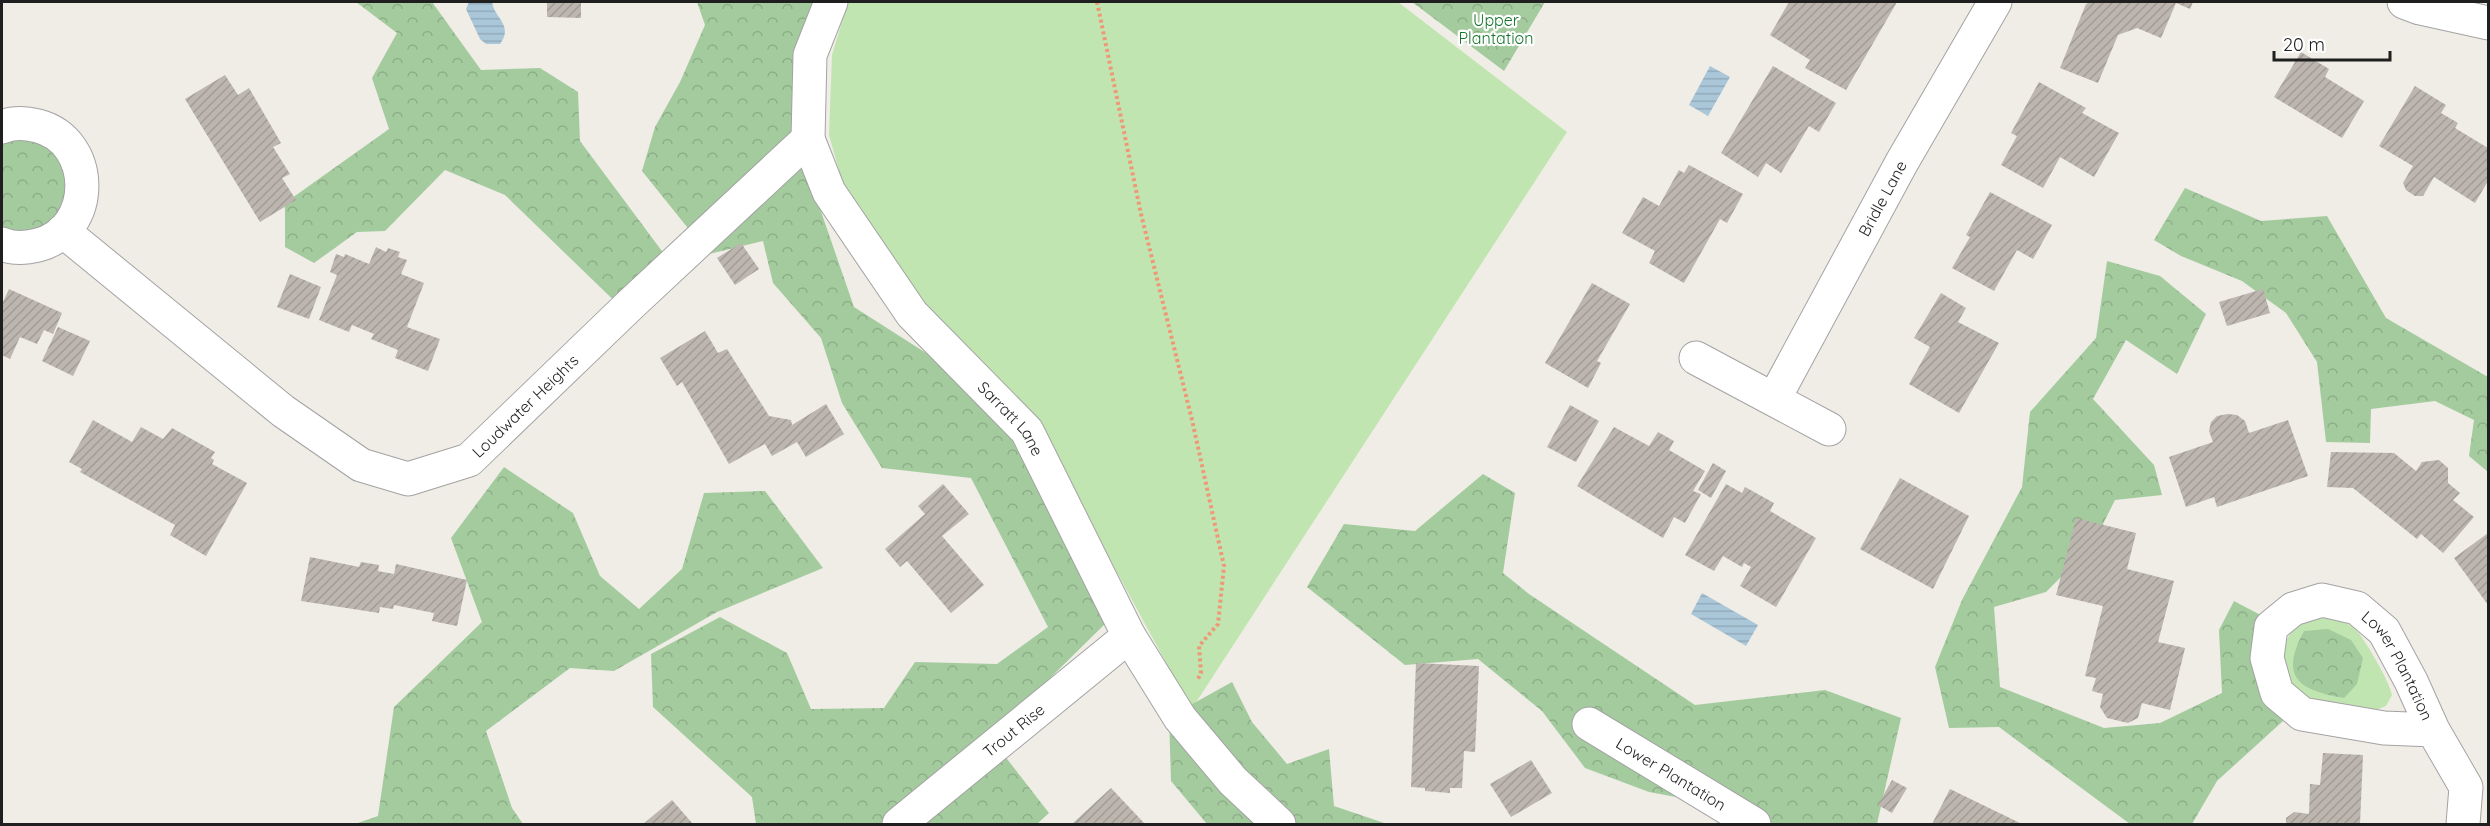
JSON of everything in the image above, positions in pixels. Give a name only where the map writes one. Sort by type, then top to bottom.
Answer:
[{"type":"street","name":"Sarratt Lane","points":[[831,2],[810,55],[808,139],[829,192],[912,314],[1027,430],[1129,636],[1180,718],[1233,781],[1279,825]]},
{"type":"street","name":"Bridle Lane","points":[[1774,399],[1902,162],[1995,2]]},
{"type":"street","points":[[2404,2],[2420,8],[2488,23]]},
{"type":"street","points":[[2,127],[27,123],[47,128],[64,140],[76,156],[83,176],[83,196],[76,216],[63,231],[46,243],[26,248],[2,244]]},
{"type":"street","name":"Loudwater Heights","points":[[63,231],[283,411],[361,465],[408,479],[469,460],[631,304],[808,139]]},
{"type":"street","points":[[1696,358],[1829,429]]},
{"type":"street","name":"Lower Plantation","points":[[2433,730],[2384,728],[2302,714],[2277,693],[2267,658],[2271,627],[2293,609],[2322,600],[2358,608],[2384,631],[2411,681],[2433,730],[2466,787],[2463,825]]},
{"type":"street","name":"Trout Rise","points":[[899,825],[1129,636]]},
{"type":"street","name":"Lower Plantation","points":[[1588,724],[1754,825]]},
{"type":"path","points":[[1097,2],[1141,214],[1192,420],[1224,566],[1218,624],[1199,646],[1201,673],[1180,718]]},
{"type":"green space","points":[[356,2],[432,2],[481,70],[540,68],[578,92],[580,141],[679,274],[632,318],[505,195],[445,170],[385,231],[357,232],[314,263],[285,247],[285,203],[389,129],[372,78],[397,33]]},
{"type":"green space","points":[[697,2],[822,2],[807,171],[854,307],[948,367],[1012,440],[1109,620],[990,737],[1049,813],[1037,824],[756,824],[752,797],[653,707],[651,654],[720,617],[787,653],[811,709],[884,708],[915,662],[997,664],[1048,627],[971,478],[882,468],[842,403],[821,338],[773,283],[763,241],[705,255],[687,227],[642,171],[655,127],[680,82],[705,25]]},
{"type":"green space","points":[[848,2],[1398,2],[1567,132],[1193,707],[1175,679],[1034,420],[924,303],[844,188],[829,135],[832,55]]},
{"type":"green space","name":"Upper Plantation","points":[[1412,2],[1545,2],[1504,71]]},
{"type":"green space","points":[[2,121],[64,157],[70,183],[54,221],[42,235],[2,233]]},
{"type":"green space","points":[[2185,188],[2261,221],[2327,216],[2386,318],[2488,377],[2488,472],[2469,456],[2474,420],[2435,401],[2371,409],[2370,443],[2326,442],[2317,362],[2286,313],[2242,281],[2181,256],[2154,240]]},
{"type":"green space","points":[[2107,261],[2160,276],[2206,314],[2177,374],[2126,340],[2093,399],[2154,465],[2162,495],[2115,500],[2092,546],[2046,592],[1994,607],[2000,687],[2104,728],[2160,723],[2222,693],[2219,630],[2234,601],[2268,619],[2261,694],[2283,721],[2217,781],[2192,824],[2130,824],[1999,727],[1949,728],[1935,667],[1962,600],[2022,487],[2030,412],[2096,338]]},
{"type":"green space","points":[[504,467],[573,513],[600,576],[639,609],[682,569],[704,493],[765,491],[823,568],[717,612],[614,671],[570,668],[486,731],[512,808],[523,824],[355,824],[378,816],[394,707],[482,622],[451,538]]},
{"type":"green space","points":[[1483,474],[1515,493],[1503,573],[1529,594],[1695,705],[1825,690],[1901,718],[1877,824],[1731,824],[1687,799],[1649,792],[1585,768],[1542,711],[1478,659],[1405,665],[1307,587],[1344,524],[1415,531]]},
{"type":"green space","points":[[2311,618],[2335,619],[2350,625],[2362,637],[2382,671],[2392,695],[2386,706],[2376,710],[2340,706],[2307,699],[2298,693],[2287,676],[2284,666],[2284,646],[2295,628]]},
{"type":"green space","points":[[2328,629],[2351,640],[2363,658],[2357,684],[2344,698],[2315,691],[2297,679],[2294,670],[2293,660],[2304,631]]},
{"type":"green space","points":[[1232,682],[1252,722],[1287,764],[1329,749],[1334,806],[1387,824],[1207,824],[1171,781],[1169,717]]},
{"type":"water","points":[[469,2],[492,2],[505,32],[500,44],[486,44],[480,39],[466,9]]},
{"type":"water","points":[[1710,66],[1730,77],[1708,116],[1689,105]]},
{"type":"water","points":[[1702,593],[1758,625],[1746,646],[1691,614]]},
{"type":"building","points":[[547,2],[581,2],[581,18],[547,17]]},
{"type":"building","points":[[1789,2],[1897,2],[1846,90],[1805,68],[1810,60],[1770,35]]},
{"type":"building","points":[[2091,2],[2193,2],[2190,9],[2176,3],[2161,38],[2137,28],[2118,35],[2098,83],[2060,68],[2086,4]]},
{"type":"building","points":[[2301,52],[2329,69],[2325,77],[2364,101],[2342,138],[2274,97]]},
{"type":"building","points":[[1773,66],[1836,103],[1819,132],[1809,126],[1781,173],[1766,163],[1758,177],[1721,153]]},
{"type":"building","points":[[225,75],[238,95],[249,88],[281,143],[273,147],[290,174],[282,178],[296,200],[260,222],[185,99]]},
{"type":"building","points":[[2039,82],[2086,108],[2082,113],[2119,133],[2094,177],[2060,157],[2043,188],[2001,165],[2017,136],[2011,133]]},
{"type":"building","points":[[2415,86],[2446,105],[2441,113],[2458,123],[2455,128],[2488,148],[2488,181],[2475,203],[2434,177],[2423,196],[2415,196],[2406,190],[2403,183],[2413,166],[2379,146]]},
{"type":"building","points":[[1689,165],[1743,194],[1727,223],[1720,219],[1684,283],[1649,263],[1655,251],[1622,233],[1643,197],[1659,206],[1679,170],[1684,173]]},
{"type":"building","points":[[1990,192],[2052,225],[2033,259],[2017,250],[1994,291],[1952,268],[1970,237],[1966,235]]},
{"type":"building","points":[[741,243],[759,269],[735,285],[717,258]]},
{"type":"building","points":[[376,247],[386,252],[388,248],[400,252],[398,257],[407,260],[401,274],[424,283],[407,327],[440,339],[428,371],[395,358],[398,350],[371,339],[374,334],[352,325],[349,332],[319,320],[337,275],[330,272],[336,254],[344,257],[345,254],[369,264]]},
{"type":"building","points":[[290,274],[321,287],[309,319],[277,307]]},
{"type":"building","points":[[1592,283],[1630,304],[1597,361],[1601,363],[1588,388],[1545,363]]},
{"type":"building","points":[[9,289],[62,313],[53,334],[44,330],[37,344],[20,337],[10,359],[2,355],[2,301]]},
{"type":"building","points":[[2263,289],[2270,313],[2227,326],[2219,302]]},
{"type":"building","points":[[1941,293],[1966,308],[1958,322],[1999,343],[1959,413],[1909,384],[1930,347],[1914,338]]},
{"type":"building","points":[[58,327],[90,341],[73,376],[42,361]]},
{"type":"building","points":[[705,331],[718,353],[727,349],[769,416],[791,420],[792,425],[826,404],[844,434],[806,457],[797,442],[772,456],[765,444],[729,464],[682,382],[677,386],[660,358]]},
{"type":"building","points":[[1570,405],[1599,421],[1576,462],[1547,447]]},
{"type":"building","points":[[2237,415],[2245,421],[2249,433],[2288,420],[2308,476],[2217,507],[2214,497],[2186,507],[2169,457],[2213,442],[2209,431],[2211,422],[2217,416]]},
{"type":"building","points":[[93,420],[132,442],[141,427],[163,439],[172,428],[215,452],[211,458],[214,460],[212,464],[247,483],[206,556],[170,535],[175,525],[80,472],[82,469],[69,462]]},
{"type":"building","points":[[1614,427],[1649,446],[1658,432],[1674,441],[1669,450],[1705,471],[1693,491],[1701,494],[1685,523],[1674,517],[1663,538],[1577,486]]},
{"type":"building","points":[[2331,452],[2394,453],[2416,471],[2422,462],[2439,460],[2448,468],[2448,483],[2460,493],[2453,500],[2474,517],[2443,553],[2421,534],[2417,539],[2353,488],[2327,487]]},
{"type":"building","points":[[1713,463],[1726,471],[1711,498],[1698,490]]},
{"type":"building","points":[[1900,478],[1969,516],[1933,589],[1860,549]]},
{"type":"building","points":[[943,484],[969,514],[942,536],[984,585],[951,613],[907,561],[900,567],[885,549],[925,514],[918,506]]},
{"type":"building","points":[[1726,484],[1742,493],[1745,487],[1774,503],[1770,511],[1816,538],[1776,607],[1740,586],[1751,567],[1744,563],[1742,567],[1723,556],[1714,571],[1685,555]]},
{"type":"building","points":[[2076,518],[2136,533],[2127,569],[2174,581],[2158,642],[2185,648],[2170,710],[2142,703],[2138,718],[2128,723],[2107,718],[2100,707],[2103,694],[2092,691],[2096,678],[2085,676],[2103,606],[2056,595]]},
{"type":"building","points":[[2488,533],[2488,605],[2454,558]]},
{"type":"building","points":[[310,557],[359,567],[361,562],[379,565],[378,571],[394,574],[396,564],[467,580],[457,626],[432,621],[434,613],[394,605],[393,609],[380,607],[379,613],[301,601]]},
{"type":"building","points":[[1416,663],[1479,666],[1475,752],[1464,751],[1462,788],[1450,788],[1450,793],[1425,791],[1425,788],[1411,787]]},
{"type":"building","points":[[2323,753],[2363,755],[2360,824],[2286,824],[2286,818],[2294,812],[2309,814],[2310,784],[2320,785]]},
{"type":"building","points":[[1531,760],[1552,793],[1511,817],[1490,784]]},
{"type":"building","points":[[1892,780],[1907,788],[1892,813],[1878,805]]},
{"type":"building","points":[[1111,788],[1145,824],[1072,824]]},
{"type":"building","points":[[1950,789],[2022,824],[1932,824]]},
{"type":"building","points":[[672,800],[693,824],[643,824]]}]
